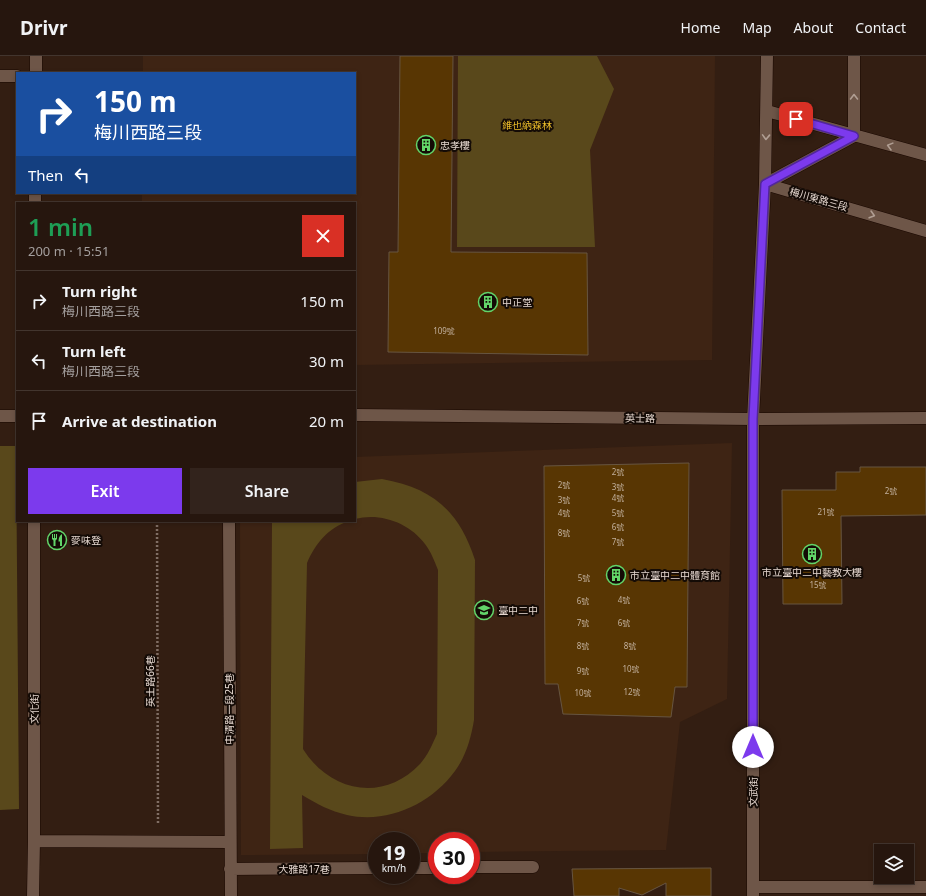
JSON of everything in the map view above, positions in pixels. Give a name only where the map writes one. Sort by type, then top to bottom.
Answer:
[{"type":"street","points":[[36,56],[36,72]]},
{"type":"street","points":[[767,56],[765,184],[854,136]]},
{"type":"street","points":[[854,56],[854,136]]},
{"type":"street","points":[[0,76],[16,76]]},
{"type":"street","points":[[767,111],[926,155]]},
{"type":"street","name":"梅川東路三段","points":[[765,184],[926,231]]},
{"type":"street","name":"文武街","points":[[753,892],[753,419],[765,184]]},
{"type":"street","name":"英士路","points":[[356,415],[753,419],[926,418]]},
{"type":"street","points":[[0,416],[16,416]]},
{"type":"street","name":"文化街","points":[[34,522],[34,896]]},
{"type":"street","name":"中清路一段25巷","points":[[229,522],[231,896]]},
{"type":"street","points":[[34,841],[230,842]]},
{"type":"street","points":[[480,868],[532,867]]},
{"type":"street","name":"大雅路17巷","points":[[230,869],[368,868]]},
{"type":"street","points":[[753,892],[926,887]]},
{"type":"path","name":"英士路66巷","points":[[157,522],[158,842]]},
{"type":"shaded area","points":[[143,56],[715,56],[712,360],[356,365],[356,202],[142,202],[142,194],[356,194],[356,72],[143,72]]},
{"type":"shaded area","name":"臺中二中","points":[[732,443],[727,699],[680,722],[666,850],[480,852],[480,832],[428,832],[428,853],[420,853],[420,832],[368,832],[368,854],[241,855],[240,522],[356,522],[356,457]]},
{"type":"green space","name":"維也納森林","points":[[458,56],[597,56],[614,89],[590,150],[595,247],[457,247]]},
{"type":"green space","points":[[0,446],[16,446],[19,809],[0,810]]},
{"type":"green space","points":[[382,479],[400,483],[430,496],[442,504],[452,515],[469,543],[475,560],[474,720],[470,740],[459,765],[445,783],[421,802],[393,814],[378,817],[347,815],[324,807],[302,795],[303,848],[270,849],[272,522],[346,522],[329,532],[318,543],[307,563],[303,749],[314,764],[327,775],[342,783],[358,787],[374,788],[390,784],[405,776],[420,764],[428,753],[437,734],[438,570],[431,553],[425,544],[411,530],[403,525],[384,518],[365,517],[356,519],[356,482]]},
{"type":"building","name":"中正堂","points":[[400,56],[453,56],[451,252],[587,253],[588,355],[388,352],[389,252],[398,252]]},
{"type":"building","name":"市立臺中二中體育館","points":[[689,463],[687,687],[675,687],[671,717],[563,714],[558,684],[545,684],[544,466]]},
{"type":"building","name":"市立臺中二中藝教大樓","points":[[860,467],[926,467],[926,515],[841,516],[842,604],[783,604],[782,490],[836,490],[836,472],[860,472]]},
{"type":"building","points":[[711,868],[711,896],[666,896],[666,883],[642,895],[619,888],[619,896],[574,896],[572,869]]},
{"type":"place","name":"忠孝樓","points":[[426,145]]},
{"type":"place","name":"中正堂","points":[[488,302]]},
{"type":"place","name":"麥味登","points":[[57,540]]},
{"type":"place","name":"市立臺中二中藝教大樓","points":[[812,554]]},
{"type":"place","name":"市立臺中二中體育館","points":[[616,575]]},
{"type":"place","name":"臺中二中","points":[[484,610]]},
{"type":"route","points":[[753,747],[753,419],[765,184],[854,136],[796,119]]}]
